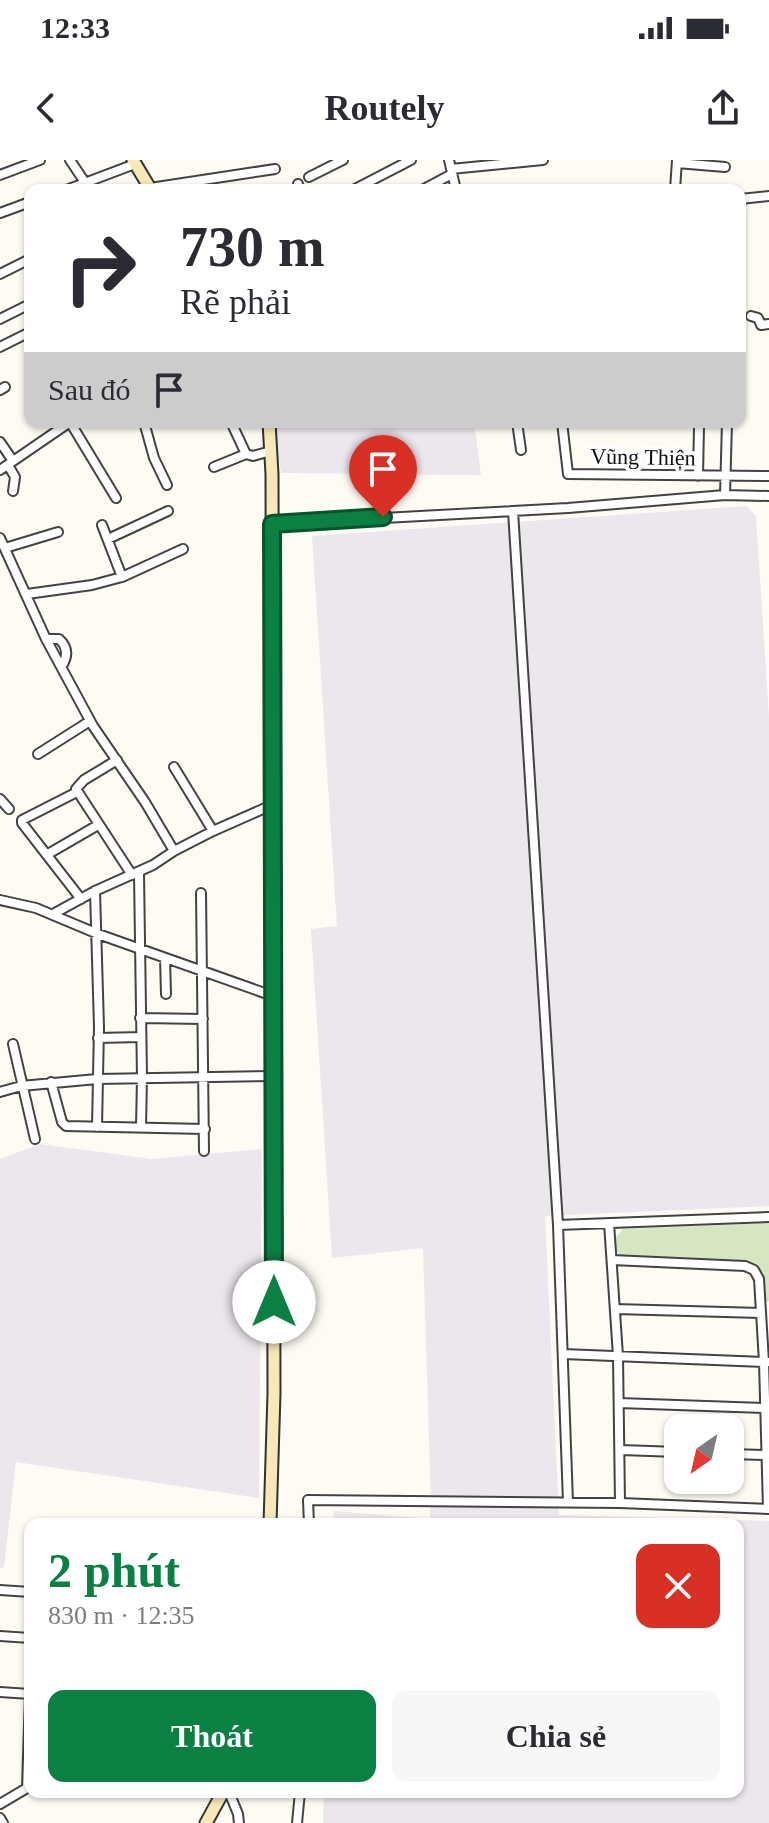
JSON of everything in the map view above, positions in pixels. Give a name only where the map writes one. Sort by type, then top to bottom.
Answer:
[{"type":"main road","points":[[134,162],[147,184]]},
{"type":"main road","points":[[269,428],[274,1076],[274,1393],[270,1518]]},
{"type":"main road","points":[[206,1823],[222,1798]]},
{"type":"street","points":[[0,175],[40,160]]},
{"type":"street","points":[[70,160],[86,184]]},
{"type":"street","points":[[309,177],[343,160]]},
{"type":"street","points":[[365,184],[411,160]]},
{"type":"street","points":[[430,184],[451,168],[543,160]]},
{"type":"street","points":[[675,184],[677,161],[725,167]]},
{"type":"street","points":[[94,184],[134,162]]},
{"type":"street","points":[[181,184],[275,169]]},
{"type":"street","points":[[746,198],[769,196]]},
{"type":"street","points":[[0,213],[24,204]]},
{"type":"street","points":[[0,274],[24,262]]},
{"type":"street","points":[[0,319],[24,307]]},
{"type":"street","points":[[751,316],[758,318],[761,325],[769,324]]},
{"type":"street","points":[[0,347],[24,335]]},
{"type":"street","points":[[7,465],[61,428]]},
{"type":"street","points":[[74,428],[116,498]]},
{"type":"street","points":[[146,428],[154,458],[167,485]]},
{"type":"street","points":[[234,428],[246,454]]},
{"type":"street","points":[[518,428],[521,450]]},
{"type":"street","name":"Vũng Thiện","points":[[563,428],[568,474],[727,478],[769,476]]},
{"type":"street","points":[[698,476],[699,428]]},
{"type":"street","points":[[725,495],[727,428]]},
{"type":"street","points":[[0,442],[7,465],[15,477],[13,491]]},
{"type":"street","points":[[214,467],[246,454],[253,456],[271,451]]},
{"type":"street","points":[[272,524],[513,511],[725,495],[769,496]]},
{"type":"street","points":[[108,539],[168,511]]},
{"type":"street","points":[[513,511],[558,1225],[568,1502]]},
{"type":"street","points":[[102,525],[122,577]]},
{"type":"street","points":[[5,548],[58,532]]},
{"type":"street","points":[[0,538],[46,639],[90,721],[174,851]]},
{"type":"street","points":[[27,594],[92,585],[122,577],[183,549]]},
{"type":"street","points":[[38,754],[90,721]]},
{"type":"street","points":[[81,899],[22,825],[22,820],[77,792],[81,782],[117,760]]},
{"type":"street","points":[[174,767],[213,831]]},
{"type":"street","points":[[77,792],[136,874],[141,1127]]},
{"type":"street","points":[[0,799],[9,809]]},
{"type":"street","points":[[53,914],[95,891],[136,874],[213,831],[272,805]]},
{"type":"street","points":[[48,854],[98,825]]},
{"type":"street","points":[[95,891],[98,934],[97,1127]]},
{"type":"street","points":[[201,893],[204,1151]]},
{"type":"street","points":[[1,901],[53,914],[98,934],[273,996]]},
{"type":"street","points":[[165,958],[166,994]]},
{"type":"street","points":[[140,1018],[203,1019]]},
{"type":"street","points":[[98,1038],[141,1037]]},
{"type":"street","points":[[13,1044],[35,1139]]},
{"type":"street","points":[[0,1092],[21,1086],[97,1079],[274,1076]]},
{"type":"street","points":[[51,1082],[64,1124],[205,1129]]},
{"type":"street","points":[[558,1225],[769,1217]]},
{"type":"street","points":[[609,1223],[618,1356],[620,1503]]},
{"type":"street","points":[[309,1518],[308,1500],[620,1503],[768,1509],[764,1408],[767,1362],[759,1279],[754,1270],[745,1266],[612,1260]]},
{"type":"street","points":[[615,1309],[761,1313]]},
{"type":"street","points":[[563,1354],[767,1362]]},
{"type":"street","points":[[619,1403],[764,1408]]},
{"type":"street","points":[[621,1450],[664,1452]]},
{"type":"street","points":[[744,1454],[766,1455]]},
{"type":"street","points":[[0,1590],[24,1592]]},
{"type":"street","points":[[0,1636],[24,1638]]},
{"type":"street","points":[[0,1692],[24,1694]]},
{"type":"street","points":[[0,1804],[24,1790]]},
{"type":"street","points":[[230,1798],[239,1823]]},
{"type":"street","points":[[297,1823],[299,1798]]},
{"type":"street","points":[[230,1823],[236,1808]]},
{"type":"shaded area","points":[[275,428],[475,428],[481,475],[281,473]]},
{"type":"shaded area","points":[[747,506],[756,517],[769,717],[769,1206],[545,1216],[559,1515],[664,1518],[430,1518],[423,1248],[332,1258],[311,929],[337,926],[312,536]]},
{"type":"shaded area","points":[[40,1144],[151,1159],[262,1149],[259,1498],[16,1462],[4,1567],[0,1568],[0,1159]]},
{"type":"shaded area","points":[[334,1511],[418,1518],[333,1518]]},
{"type":"shaded area","points":[[744,1520],[769,1521],[769,1823],[323,1823],[324,1798],[744,1798]]},
{"type":"green space","points":[[769,1223],[769,1301],[764,1301],[760,1273],[746,1261],[622,1257],[615,1250],[615,1238],[623,1229]]},
{"type":"route","points":[[274,1302],[272,524],[383,517]]}]
